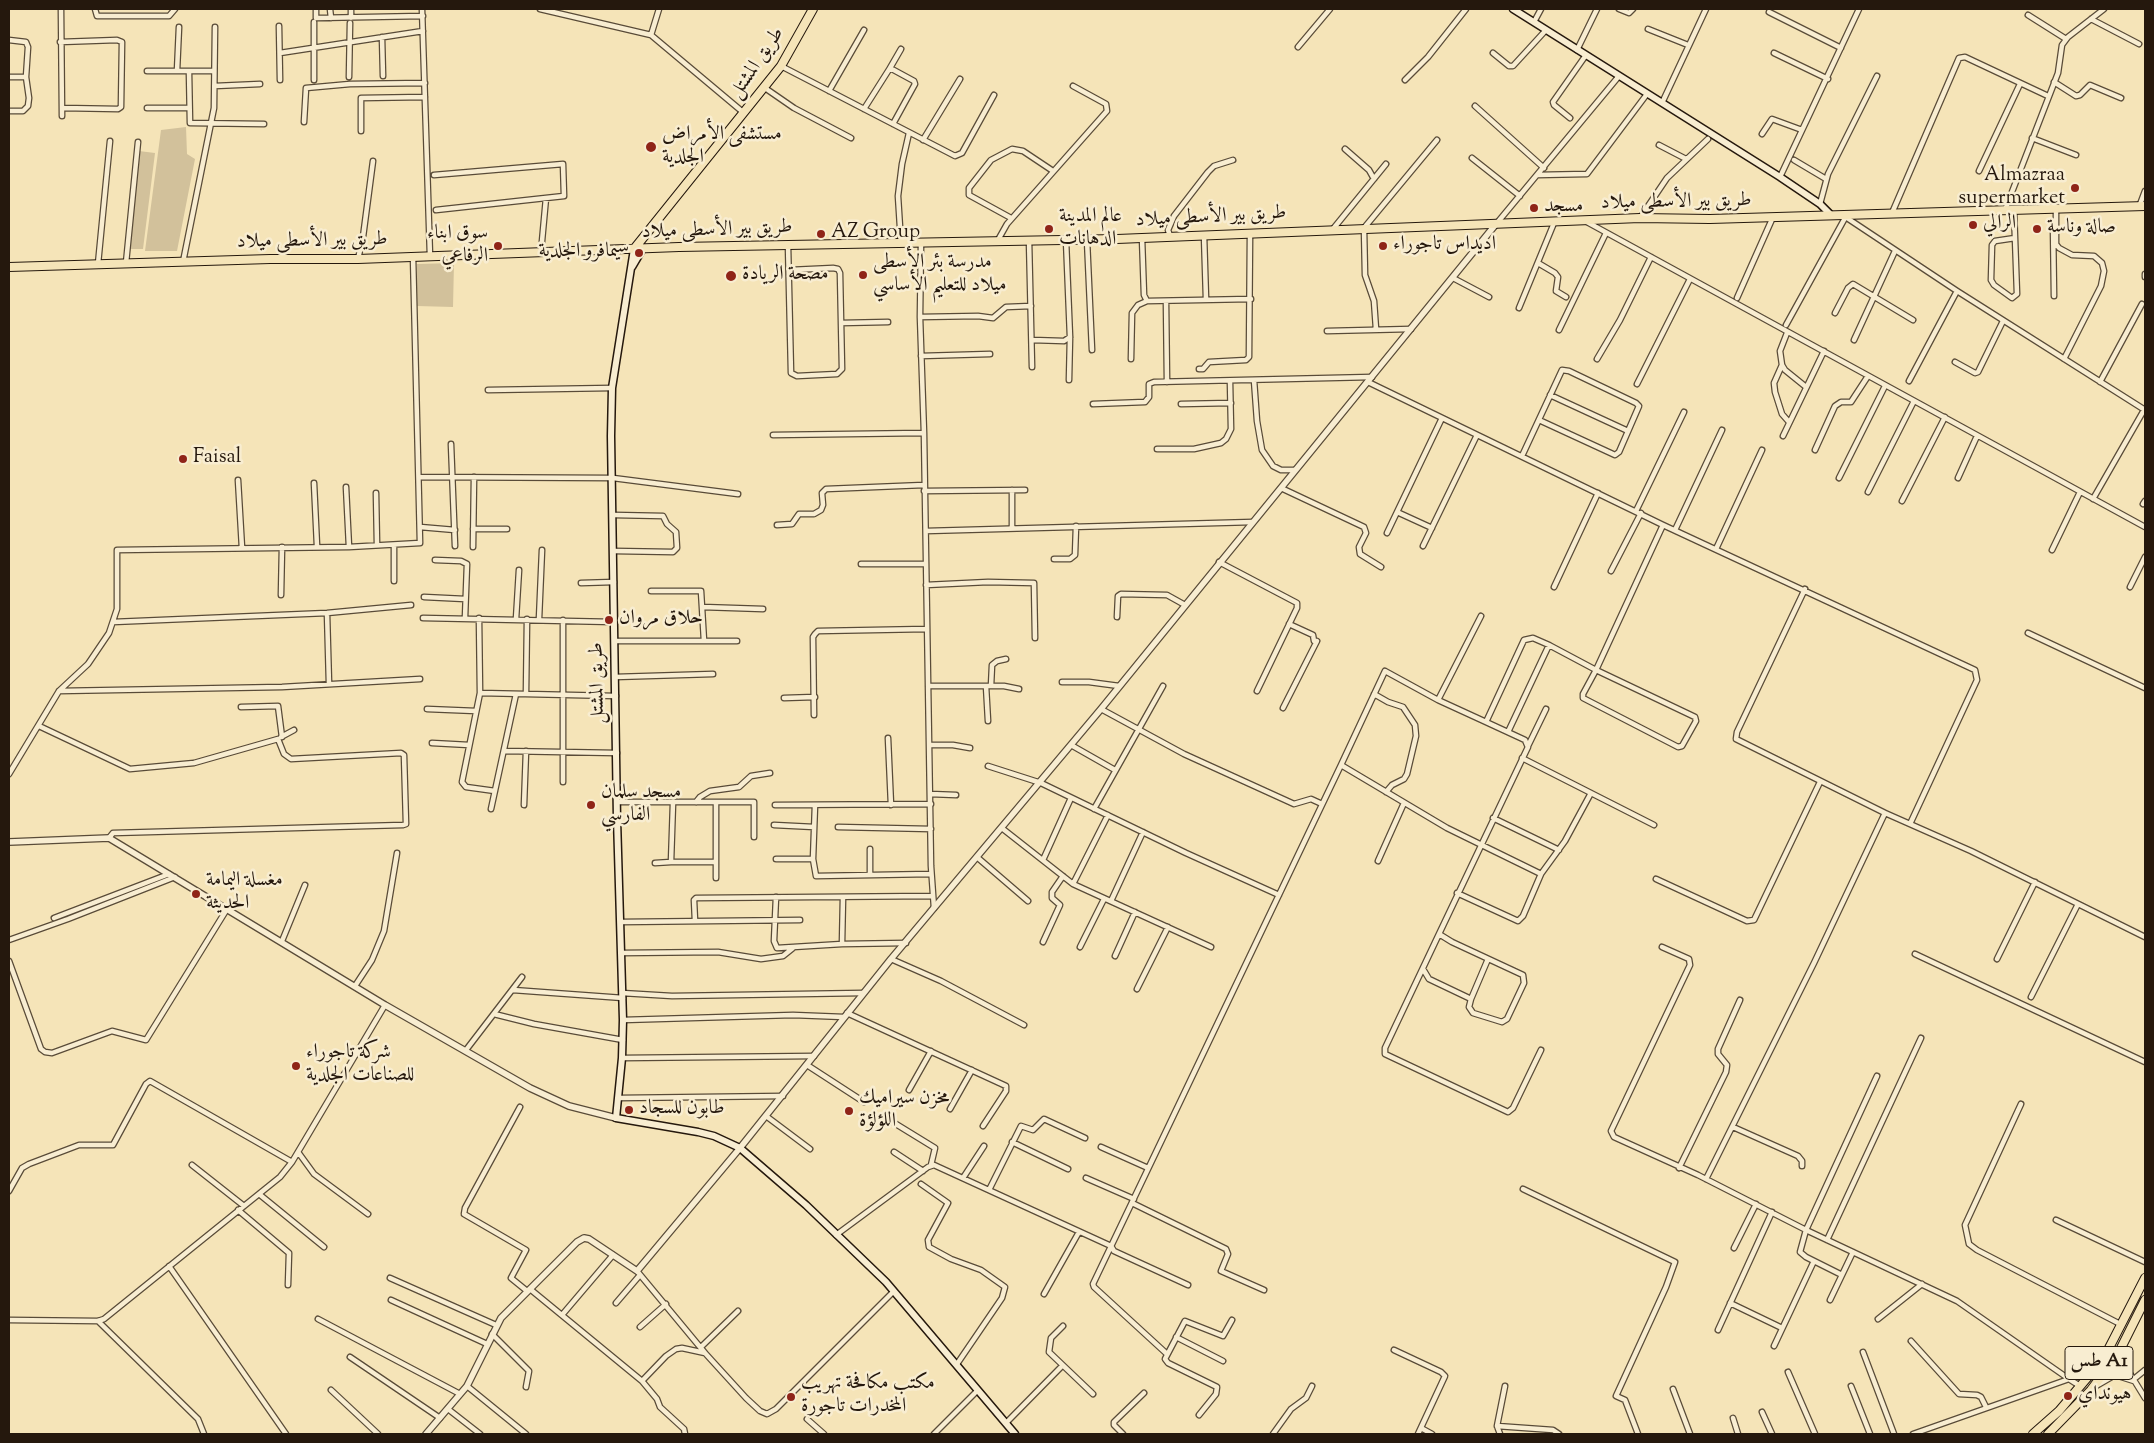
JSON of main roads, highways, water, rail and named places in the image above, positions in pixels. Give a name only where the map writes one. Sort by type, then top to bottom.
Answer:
[{"type":"main road","name":"طريق المشتل","points":[[813,9],[781,66],[765,88],[650,227],[638,250],[631,271],[612,388],[616,753],[623,996],[622,1058],[616,1118],[698,1132],[714,1136],[740,1148],[836,1235],[894,1291],[1015,1434]]},
{"type":"main road","points":[[1514,9],[1780,177],[1820,204],[1831,215]]},
{"type":"main road","name":"طريق بير الأسطى ميلاد","points":[[9,267],[358,259],[788,245],[1087,240],[1333,229],[1554,223],[1640,218],[1844,216],[2142,206]]},
{"type":"main road","name":"طس A1","points":[[2033,1434],[2081,1387],[2109,1348],[2145,1278]]},
{"type":"main road","name":"طس A1","points":[[2048,1434],[2091,1390],[2118,1354],[2145,1300]]},
{"type":"place","name":"مستشفى الأمراض الجلدية","points":[[651,147]]},
{"type":"place","name":"Almazraa supermarket","points":[[2075,188]]},
{"type":"place","name":"مسجد","points":[[1534,208]]},
{"type":"place","name":"الرالي","points":[[1973,225]]},
{"type":"place","name":"عالم المدينة الدهانات","points":[[1049,229]]},
{"type":"place","name":"صالة وناسة","points":[[2037,229]]},
{"type":"place","name":"AZ Group","points":[[821,234]]},
{"type":"place","name":"سوق ابناء الرفاعي","points":[[498,246]]},
{"type":"place","name":"اديداس تاجوراء","points":[[1383,246]]},
{"type":"place","name":"سيمافرو الجلدية","points":[[639,253]]},
{"type":"place","name":"مدرسة بئر الأسطى ميلاد للتعليم الأساسي","points":[[863,275]]},
{"type":"place","name":"مصحة الريادة","points":[[731,276]]},
{"type":"place","name":"Faisal","points":[[183,459]]},
{"type":"place","name":"حلاق مروان","points":[[609,620]]},
{"type":"place","name":"مسجد سلمان الفارسي","points":[[591,805]]},
{"type":"place","name":"مغسلة اليمامة الحديثة","points":[[196,894]]},
{"type":"place","name":"شركة تاجوراء للصناعات الجلدية","points":[[296,1066]]},
{"type":"place","name":"طابون للسجاد","points":[[629,1110]]},
{"type":"place","name":"مخزن سيراميك اللؤلؤة","points":[[849,1111]]},
{"type":"place","name":"هيونداي","points":[[2068,1396]]},
{"type":"place","name":"مكتب مكافحة تهريب المخدرات تاجورة","points":[[791,1397]]}]
